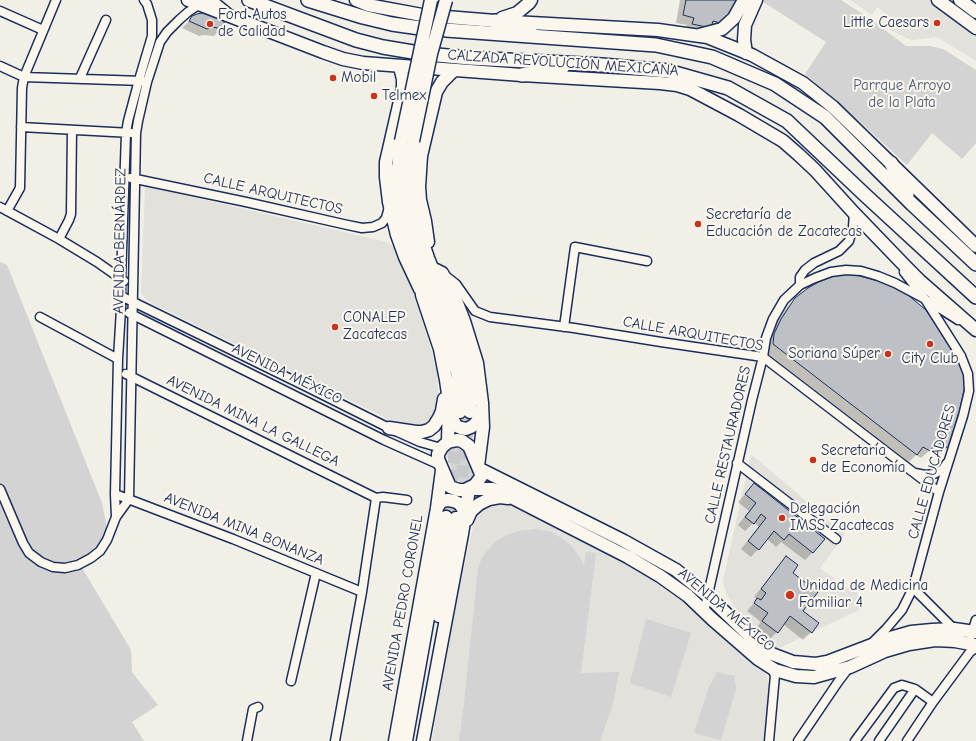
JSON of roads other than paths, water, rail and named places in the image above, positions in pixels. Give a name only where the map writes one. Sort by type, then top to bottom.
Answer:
[{"type":"main road","points":[[249,0],[356,40],[383,47],[413,52]]},
{"type":"main road","points":[[308,0],[363,17],[392,24],[420,28]]},
{"type":"main road","points":[[205,2],[226,14]]},
{"type":"main road","points":[[495,20],[557,38]]},
{"type":"main road","points":[[446,30],[656,45],[712,57],[775,84],[824,117],[912,204],[976,264]]},
{"type":"main road","points":[[437,55],[602,65],[668,71],[728,88],[787,121],[870,200],[976,297]]},
{"type":"main road","points":[[522,75],[560,68],[602,65]]},
{"type":"main road","points":[[891,163],[912,204]]},
{"type":"street","points":[[56,0],[24,77],[22,88],[20,188],[3,209],[59,239],[97,262],[133,287]]},
{"type":"street","name":"AVENIDA BERNÁRDEZ","points":[[116,517],[115,494],[118,359],[121,309],[126,132],[152,36],[152,20],[144,0]]},
{"type":"street","points":[[188,0],[205,2]]},
{"type":"street","points":[[356,0],[422,15],[658,30],[697,35],[707,37],[746,52],[803,83],[833,107],[976,246]]},
{"type":"street","points":[[431,0],[407,141],[409,194],[413,214],[434,266],[460,341],[470,392],[465,412],[457,372],[448,340],[406,230],[398,187],[398,167],[407,141],[446,0]]},
{"type":"street","points":[[495,20],[517,13],[531,0]]},
{"type":"street","points":[[697,35],[722,28],[734,18],[744,0]]},
{"type":"street","points":[[746,52],[744,40],[745,24],[756,0]]},
{"type":"street","points":[[938,0],[976,28]]},
{"type":"street","points":[[960,0],[976,12]]},
{"type":"street","name":"AVENIDA BERNÁRDEZ","points":[[129,499],[130,376],[136,133],[148,82],[160,42],[167,32],[188,12],[205,2]]},
{"type":"street","points":[[0,11],[43,30]]},
{"type":"street","name":"CALZADA REVOLUCIÓN MEXICANA","points":[[226,14],[316,50],[343,59],[363,63],[400,67],[660,83],[690,89],[740,115],[783,141],[814,170],[893,255],[976,330]]},
{"type":"street","points":[[80,78],[106,20]]},
{"type":"street","points":[[0,66],[24,77],[139,80],[148,82]]},
{"type":"street","points":[[400,67],[404,82],[386,162],[389,202],[397,235],[405,257],[422,293],[440,349],[452,418],[456,426],[466,429],[475,424],[478,420],[482,403]]},
{"type":"street","points":[[454,70],[442,82],[436,92],[421,156],[419,187],[420,200],[434,266],[453,293],[464,321],[477,363],[482,403],[483,427],[479,468]]},
{"type":"street","points":[[404,82],[415,80],[420,81],[438,89]]},
{"type":"street","points":[[21,127],[136,133]]},
{"type":"street","points":[[59,239],[72,214],[72,130]]},
{"type":"street","points":[[124,177],[135,178]]},
{"type":"street","name":"CALLE ARQUITECTOS","points":[[135,178],[362,228],[373,227],[382,223],[386,218],[389,202]]},
{"type":"street","points":[[800,285],[800,277],[805,270],[814,263],[839,252],[849,241],[853,227],[854,213]]},
{"type":"street","points":[[564,327],[576,247],[647,260]]},
{"type":"street","name":"CALLE EDUCADORES","points":[[798,741],[838,682],[902,610],[912,588],[969,391],[968,374],[961,356],[925,299],[893,255]]},
{"type":"street","points":[[419,266],[422,293]]},
{"type":"street","name":"CALLE ARQUITECTOS","points":[[434,266],[456,284],[475,310],[490,317],[763,357],[939,492]]},
{"type":"street","name":"CALLE RESTAURADORES","points":[[704,612],[763,357],[766,338],[773,319],[784,300],[800,285],[815,278],[831,272],[846,270],[861,271],[895,283],[925,299],[976,330]]},
{"type":"street","name":"AVENIDA MÉXICO","points":[[121,296],[389,428],[420,442],[445,445]]},
{"type":"street","name":"AVENIDA MÉXICO","points":[[121,309],[441,468]]},
{"type":"street","points":[[40,317],[118,359]]},
{"type":"street","name":"AVENIDA MINA LA GALLEGA","points":[[118,370],[376,498]]},
{"type":"street","points":[[389,428],[410,432],[422,432],[429,430],[434,426],[442,411],[446,380]]},
{"type":"street","points":[[445,445],[449,401]]},
{"type":"street","points":[[456,440],[469,446],[479,468],[481,477],[475,485],[469,489],[459,490],[450,487],[438,459],[438,454],[445,445],[456,440]]},
{"type":"street","points":[[914,472],[934,474],[942,469],[949,461]]},
{"type":"street","points":[[738,463],[836,539]]},
{"type":"street","name":"AVENIDA PEDRO CORONEL","points":[[395,741],[437,508],[441,468]]},
{"type":"street","name":"AVENIDA MÉXICO","points":[[479,468],[650,555],[676,570],[708,596],[758,644],[772,654],[793,662],[816,664],[828,662],[890,638],[911,632],[975,628]]},
{"type":"street","points":[[0,489],[23,542],[29,552],[41,562],[53,567],[65,568],[78,565],[100,551],[107,540],[116,517],[129,499]]},
{"type":"street","name":"AVENIDA MÉXICO","points":[[469,489],[493,489],[501,492],[660,576],[688,596],[758,659],[775,670],[796,676],[814,677],[850,667],[885,651],[909,644],[935,640],[955,641],[973,647]]},
{"type":"street","name":"AVENIDA PEDRO CORONEL","points":[[406,741],[456,519],[469,489]]},
{"type":"street","name":"AVENIDA MINA BONANZA","points":[[115,494],[233,539],[362,592]]},
{"type":"street","points":[[335,741],[362,592],[376,498],[383,497],[406,500]]},
{"type":"street","points":[[462,534],[471,511],[479,504],[489,499],[500,497],[514,499]]},
{"type":"street","points":[[437,508],[442,501],[454,501],[460,504],[465,515],[456,519]]},
{"type":"street","name":"AVENIDA PEDRO CORONEL","points":[[423,741],[462,534],[456,519]]},
{"type":"street","name":"AVENIDA PEDRO CORONEL","points":[[418,741],[456,519]]},
{"type":"street","points":[[291,681],[316,573]]},
{"type":"street","points":[[912,588],[954,629]]},
{"type":"street","points":[[908,741],[933,702],[973,647],[975,628]]},
{"type":"street","points":[[769,741],[775,675],[771,667]]},
{"type":"street","points":[[855,741],[894,688],[902,685],[914,689],[933,702]]},
{"type":"street","points":[[879,741],[914,689]]},
{"type":"street","points":[[247,741],[253,709],[258,708]]},
{"type":"tunnel","points":[[457,513],[470,412]]},
{"type":"tunnel","points":[[446,517],[460,417]]},
{"type":"place","name":"Little Caesars","points":[[937,23]]},
{"type":"place","name":"Ford Autos de Calidad","points":[[210,24]]},
{"type":"place","name":"Mobil","points":[[333,78]]},
{"type":"place","name":"Telmex","points":[[374,96]]},
{"type":"place","name":"Secretaría de Educación de Zacatecas","points":[[698,224]]},
{"type":"place","name":"CONALEP Zacatecas","points":[[335,327]]},
{"type":"place","name":"City Club","points":[[930,344]]},
{"type":"place","name":"Soriana Súper","points":[[888,354]]},
{"type":"place","name":"Secretaría de Economía","points":[[813,460]]},
{"type":"place","name":"Delegación IMSS Zacatecas","points":[[782,518]]},
{"type":"place","name":"Unidad de Medicina Familiar 4","points":[[790,595]]},
{"type":"park label","name":"Parrque Arroyo de la Plata","points":[[902,94]]}]
